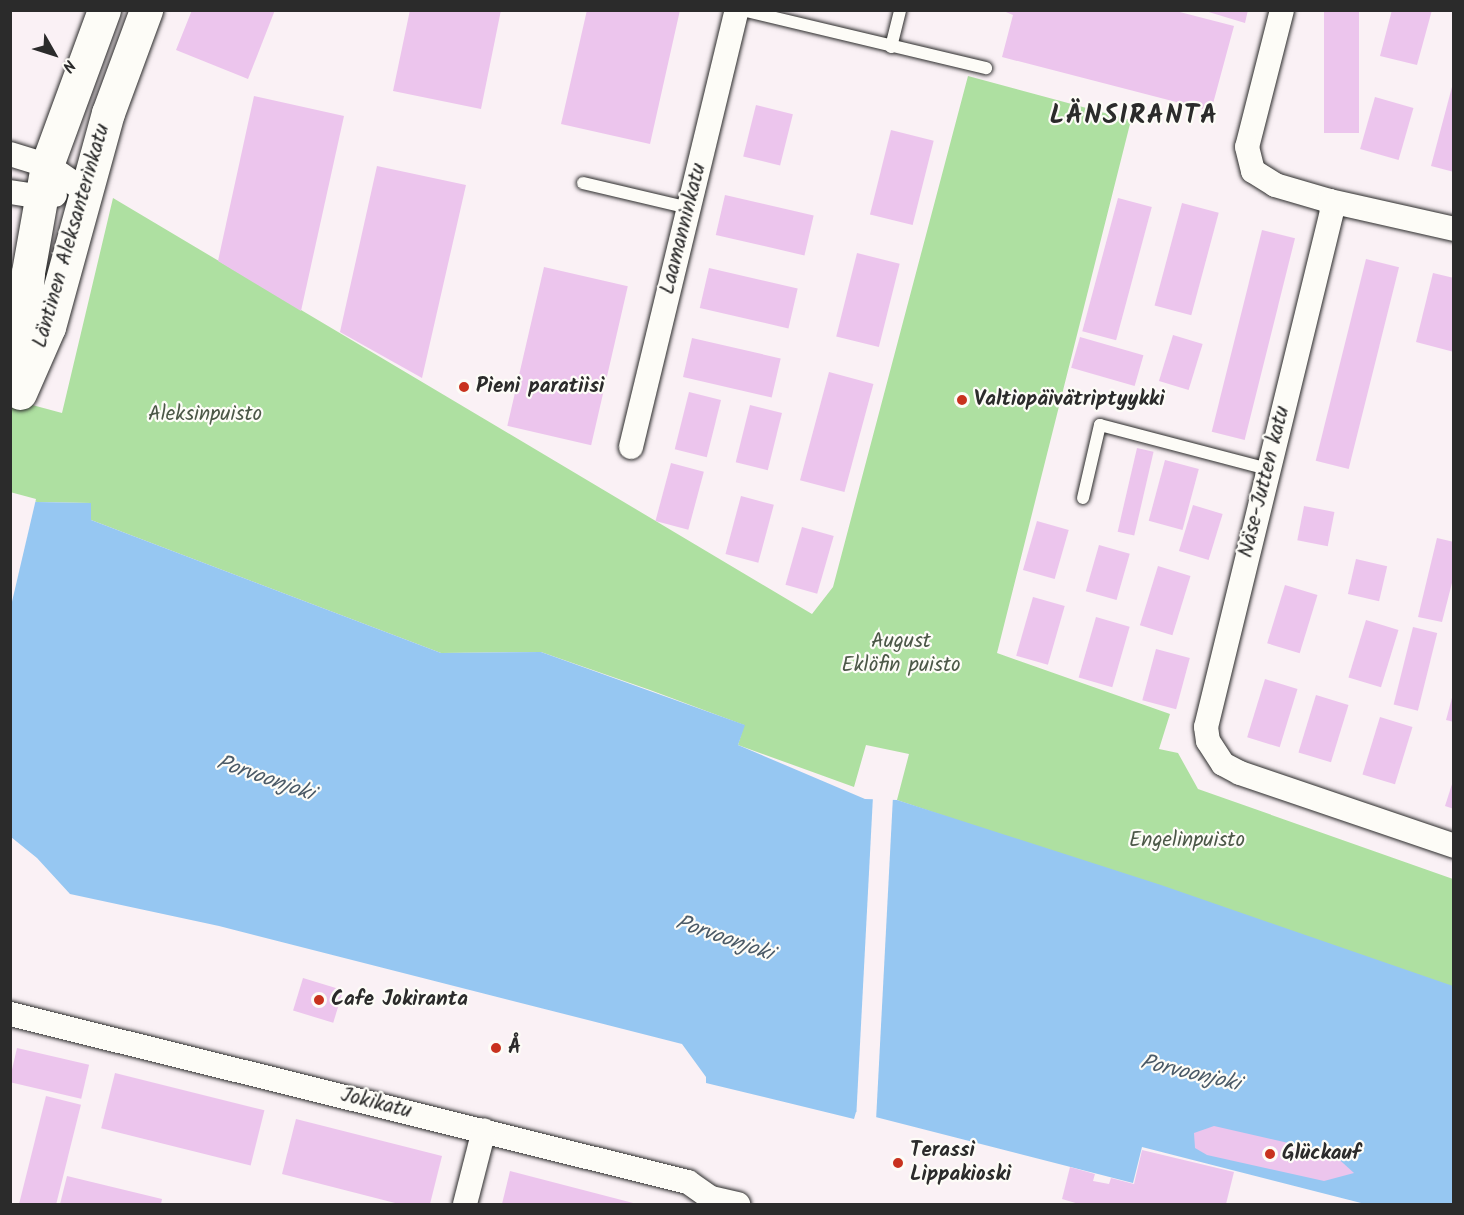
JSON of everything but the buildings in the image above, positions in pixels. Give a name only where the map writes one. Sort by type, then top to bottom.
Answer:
[{"type":"main road","name":"Läntinen Aleksanterinkatu","points":[[104,10],[47,165],[25,194],[20,393],[49,327],[108,114],[146,10]]},
{"type":"street","name":"Laamanninkatu","points":[[632,447],[737,10]]},
{"type":"street","points":[[1282,10],[1247,147],[1253,171],[1275,185],[1330,201],[1454,229]]},
{"type":"street","points":[[10,154],[47,165],[85,191]]},
{"type":"street","points":[[25,194],[85,191]]},
{"type":"street","name":"Näse-Jutten katu","points":[[1330,201],[1326,248],[1268,469],[1206,727],[1208,741],[1223,764],[1240,773],[1454,846]]},
{"type":"street","name":"Jokikatu","points":[[10,1014],[688,1182],[711,1198],[738,1204]]},
{"type":"street","points":[[465,1204],[484,1130]]},
{"type":"lane","points":[[742,10],[986,68]]},
{"type":"lane","points":[[891,46],[900,10]]},
{"type":"lane","points":[[583,183],[689,208]]},
{"type":"lane","points":[[1083,498],[1100,425],[1268,469]]},
{"type":"green space","points":[[968,76],[1131,120],[997,653],[1170,714],[1159,749],[1178,753],[1198,789],[1453,879],[1453,987],[897,800],[909,754],[866,745],[854,787],[738,745],[744,725],[541,652],[441,653],[91,520],[91,503],[37,502],[11,495],[10,399],[62,413],[113,198],[812,614],[833,587]]},
{"type":"water","name":"Porvoonjoki","points":[[10,495],[37,502],[91,503],[91,520],[441,653],[541,652],[745,725],[738,745],[865,799],[897,800],[1161,885],[1453,986],[1453,1204],[1365,1204],[1142,1147],[1133,1183],[856,1112],[854,1119],[706,1083],[706,1077],[682,1044],[219,926],[70,894],[37,858],[11,837]]},
{"type":"pier","points":[[10,492],[36,499],[11,606],[10,606]]},
{"type":"pier","points":[[873,796],[893,797],[876,1119],[856,1118]]},
{"type":"place","name":"Pieni paratiisi","points":[[464,387]]},
{"type":"place","name":"Valtiopäivätriptyykki","points":[[962,400]]},
{"type":"place","name":"Cafe Jokiranta","points":[[319,1000]]},
{"type":"place","name":"Å","points":[[496,1048]]},
{"type":"place","name":"Glückauf","points":[[1270,1154]]},
{"type":"place","name":"Terassi Lippakioski","points":[[898,1163]]},
{"type":"district","name":"LÄNSIRANTA","points":[[1134,116]]},
{"type":"park label","name":"Aleksinpuisto","points":[[205,415]]},
{"type":"park label","name":"August Eklöfin puisto","points":[[901,654]]},
{"type":"park label","name":"Engelinpuisto","points":[[1187,841]]}]
